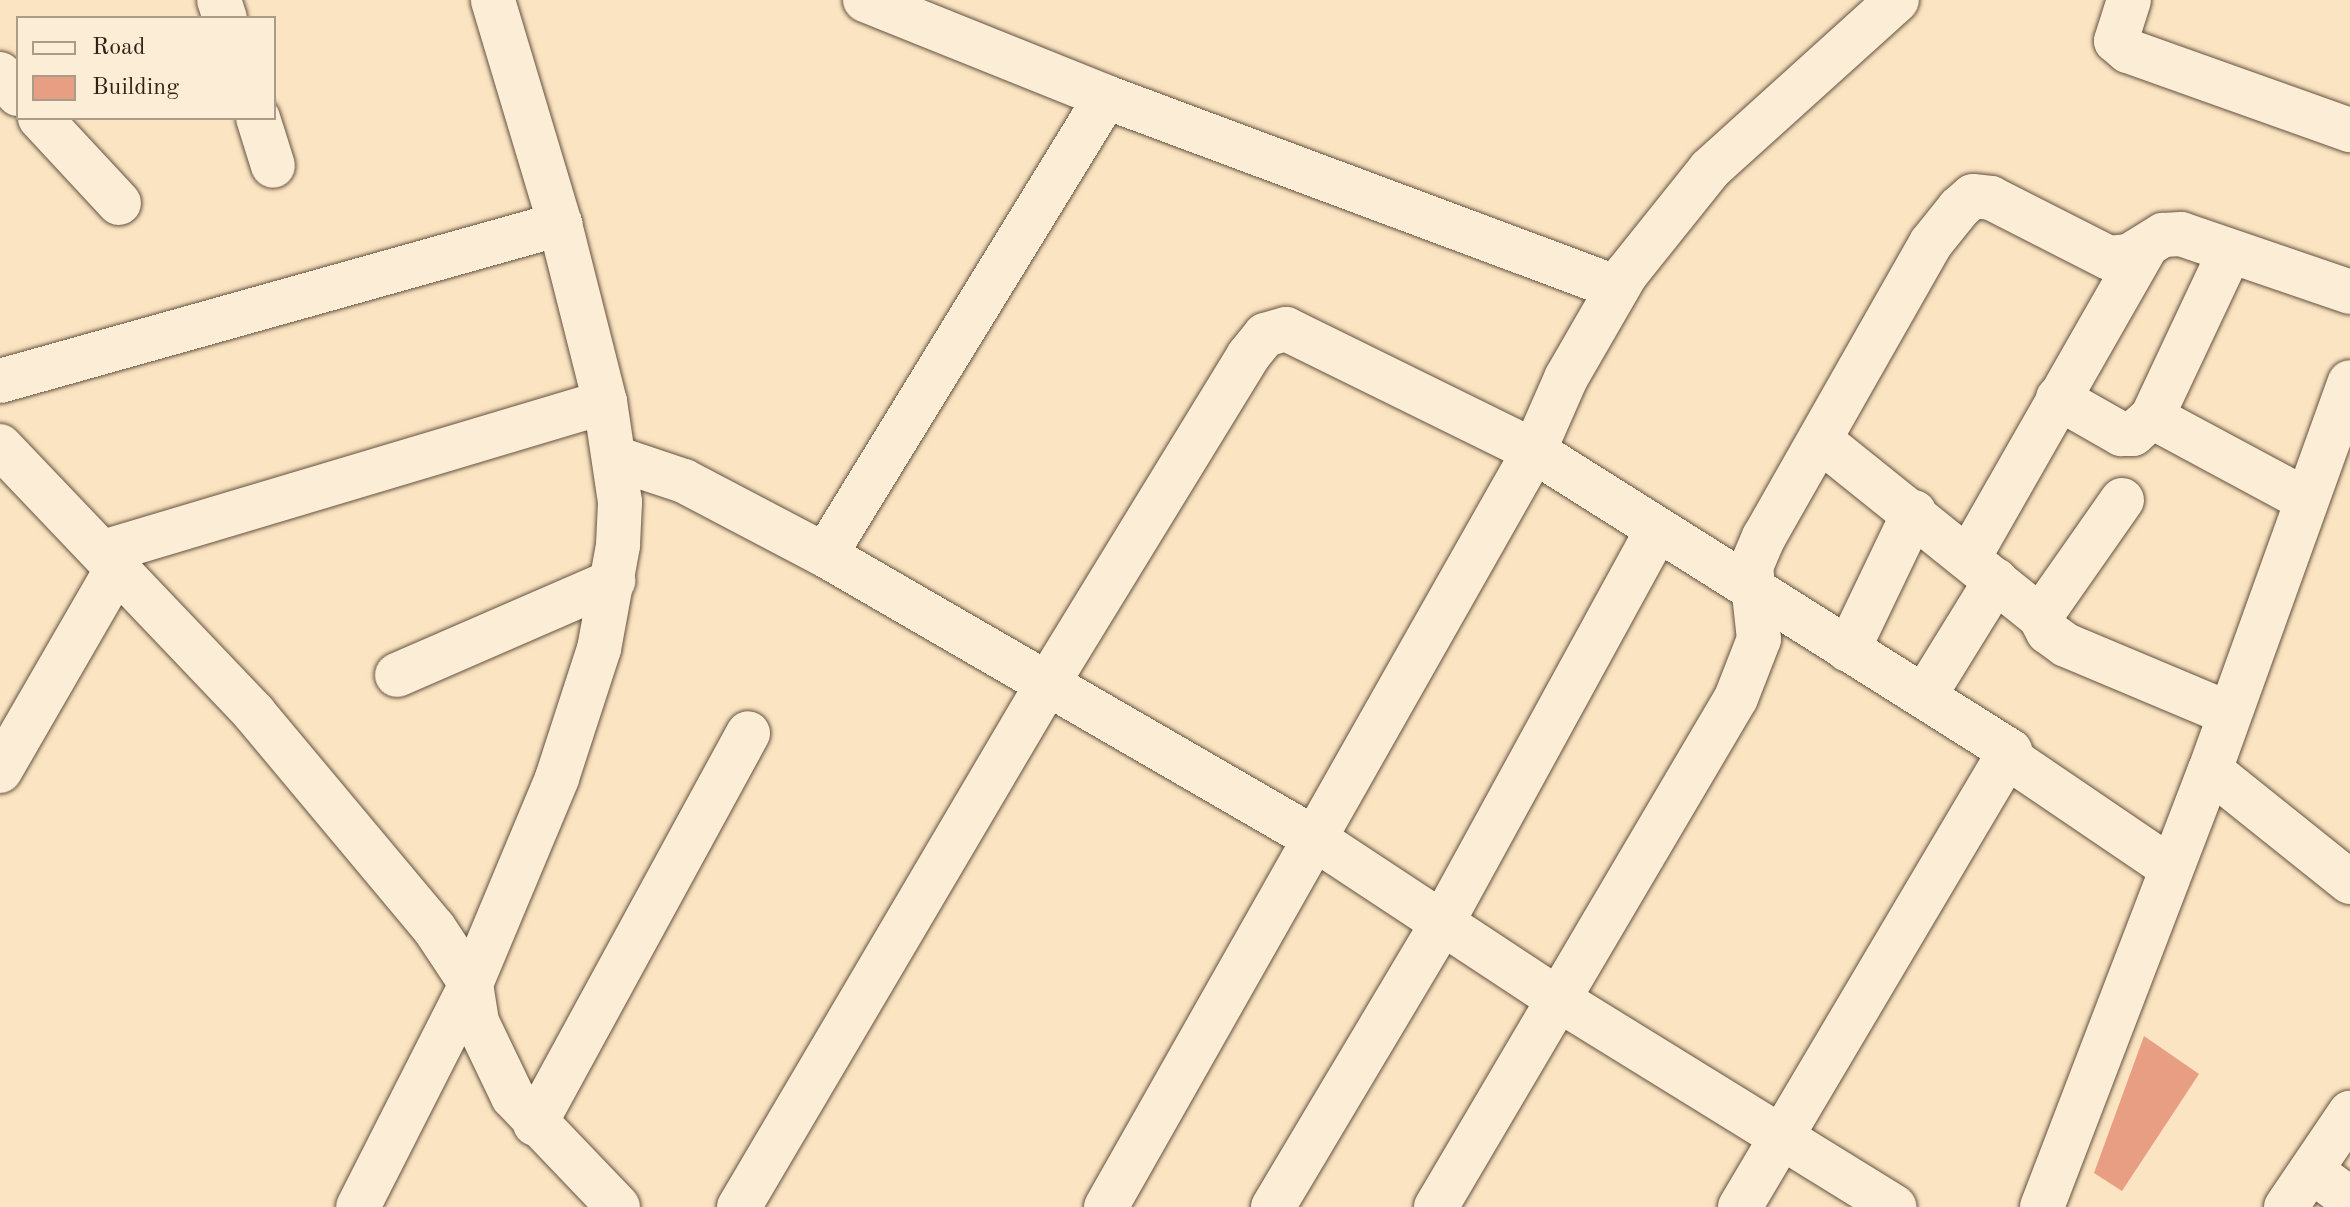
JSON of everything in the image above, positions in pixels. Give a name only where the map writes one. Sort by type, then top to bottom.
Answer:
[{"type":"street","points":[[358,1207],[471,984],[557,778],[599,649],[613,581],[620,502],[605,402],[560,224],[493,0]]},
{"type":"street","points":[[865,0],[1106,97],[1618,288]]},
{"type":"street","points":[[1106,1207],[1312,837],[1534,451],[1566,378],[1618,288],[1669,215],[1710,169],[1897,0]]},
{"type":"street","points":[[2129,0],[2116,41],[2128,51],[2350,130]]},
{"type":"street","points":[[0,74],[16,92]]},
{"type":"street","points":[[825,555],[1106,97]]},
{"type":"street","points":[[42,120],[119,203]]},
{"type":"street","points":[[259,120],[273,166]]},
{"type":"street","points":[[1436,1207],[1561,1001],[1753,662],[1759,639],[1750,591],[1751,567],[1764,537],[1931,243],[1973,196],[2008,203],[2109,258],[2146,247],[2163,235],[2181,234],[2350,292]]},
{"type":"street","points":[[0,381],[560,224]]},
{"type":"street","points":[[1925,695],[2058,398],[2146,247]]},
{"type":"street","points":[[2058,398],[2121,434],[2133,434],[2152,417],[2230,251]]},
{"type":"street","points":[[739,1207],[1046,686],[1265,335],[1286,329],[1305,334],[1534,451],[1750,591],[2005,743],[2009,758],[2171,868]]},
{"type":"street","points":[[2042,1207],[2210,770],[2228,713],[2350,382]]},
{"type":"street","points":[[0,771],[110,560],[605,402]]},
{"type":"street","points":[[2152,417],[2306,500]]},
{"type":"street","points":[[1820,440],[1983,569],[2040,617],[2048,632],[2066,645],[2228,713]]},
{"type":"street","points":[[0,446],[254,713],[434,928],[471,984],[477,1022],[489,1056],[535,1124],[618,1207]]},
{"type":"street","points":[[615,458],[684,481],[825,555],[1046,686],[1312,837],[1561,1001],[1883,1204]]},
{"type":"street","points":[[2040,617],[2122,500]]},
{"type":"street","points":[[1848,650],[1914,512]]},
{"type":"street","points":[[1273,1207],[1442,923],[1657,530]]},
{"type":"street","points":[[397,675],[613,581]]},
{"type":"street","points":[[535,1124],[748,733]]},
{"type":"street","points":[[1740,1207],[2009,758]]},
{"type":"street","points":[[2210,770],[2350,882]]},
{"type":"street","points":[[2286,1207],[2350,1113]]},
{"type":"street","points":[[2312,1171],[2350,1199]]},
{"type":"building","points":[[2144,1036],[2199,1074],[2122,1191],[2094,1173]]}]
